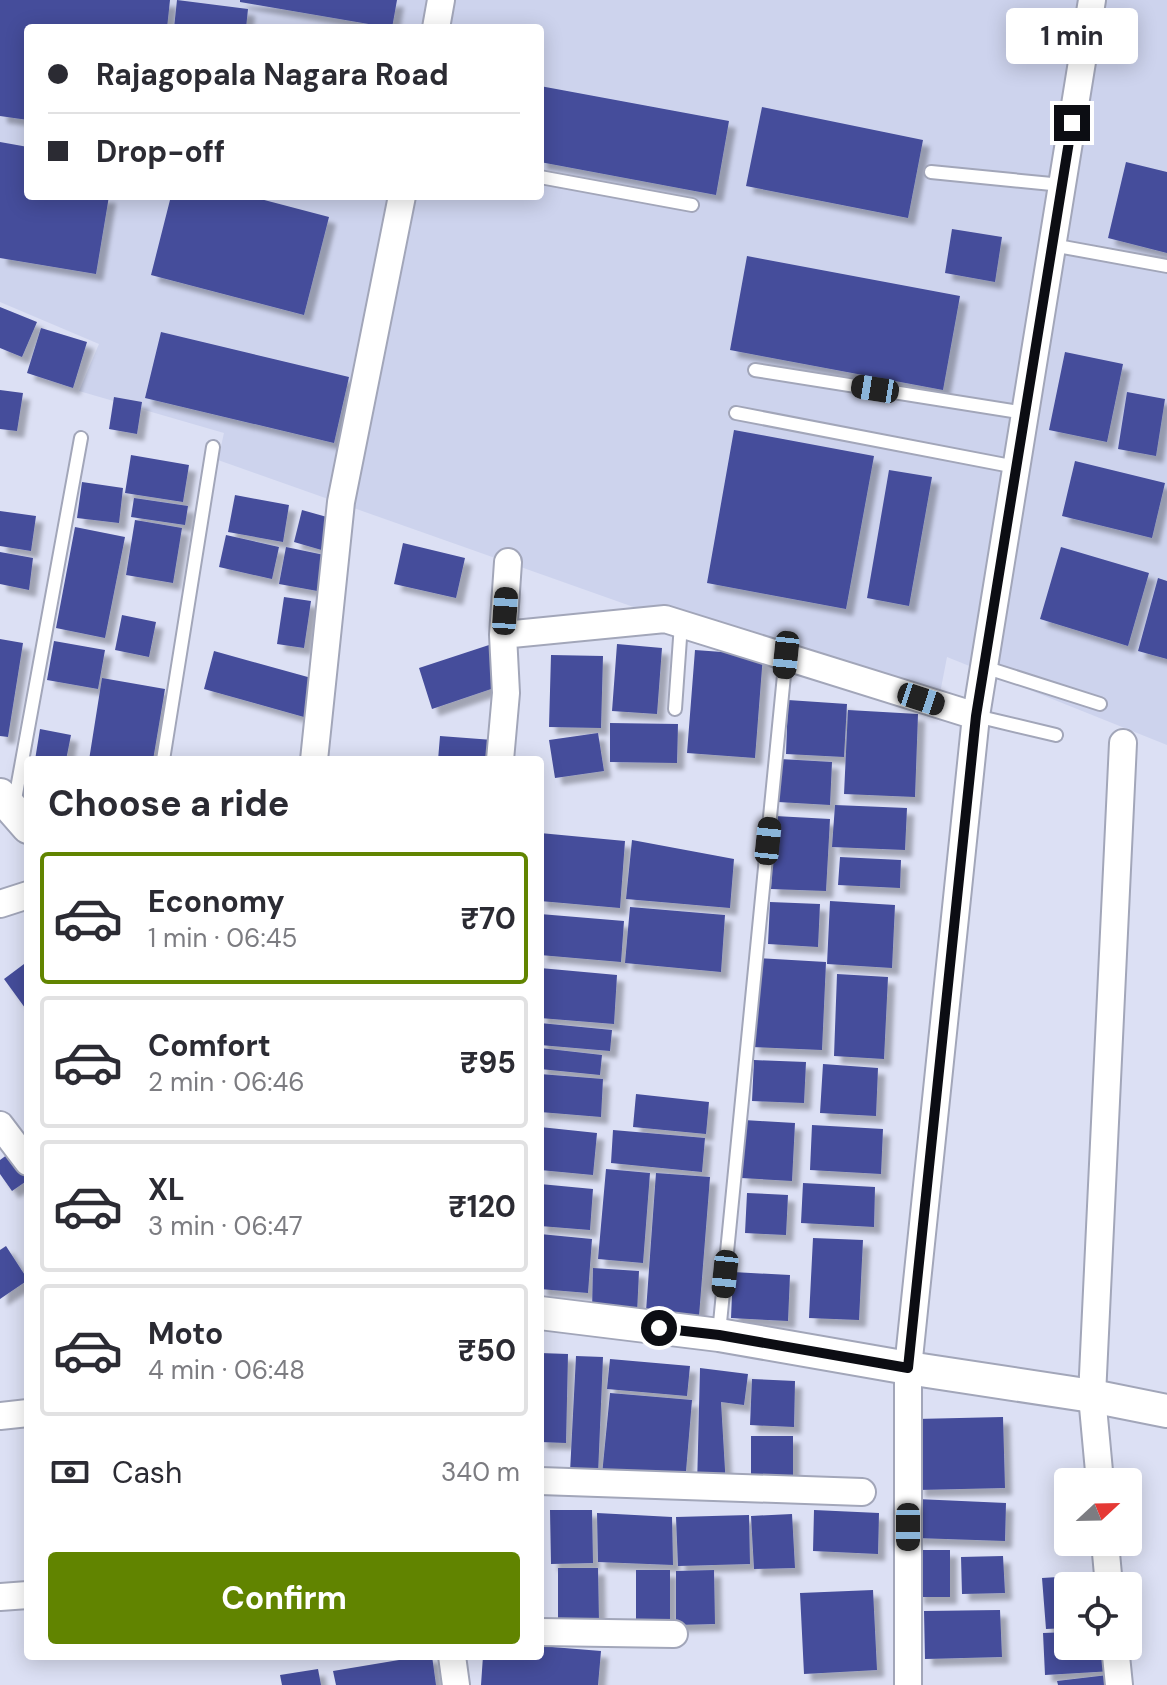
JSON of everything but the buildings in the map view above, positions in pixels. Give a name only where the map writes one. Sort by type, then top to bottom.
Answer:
[{"type":"street","points":[[437,24],[441,0]]},
{"type":"street","points":[[908,1685],[908,1368],[976,716],[1092,0]]},
{"type":"street","points":[[314,756],[341,502],[401,200]]},
{"type":"street","points":[[500,756],[506,693],[503,635],[508,562]]},
{"type":"street","points":[[503,635],[665,619],[976,716]]},
{"type":"street","points":[[1099,1468],[1092,1396],[1123,743]]},
{"type":"street","points":[[0,904],[24,896]]},
{"type":"street","points":[[0,1125],[24,1157]]},
{"type":"street","points":[[544,1313],[719,1335],[1167,1411]]},
{"type":"street","points":[[0,1416],[24,1413]]},
{"type":"street","points":[[544,1481],[862,1492]]},
{"type":"street","points":[[0,1597],[24,1595]]},
{"type":"street","points":[[544,1632],[674,1634]]},
{"type":"street","points":[[453,1660],[456,1685]]},
{"type":"street","points":[[1116,1660],[1119,1685]]},
{"type":"lane","points":[[931,172],[1062,185]]},
{"type":"lane","points":[[544,178],[692,205]]},
{"type":"lane","points":[[1052,245],[1167,266]]},
{"type":"lane","points":[[755,370],[1025,413]]},
{"type":"lane","points":[[736,413],[1016,467]]},
{"type":"lane","points":[[14,811],[81,438]]},
{"type":"lane","points":[[164,756],[213,447]]},
{"type":"lane","points":[[675,709],[681,624]]},
{"type":"lane","points":[[719,1335],[786,655]]},
{"type":"lane","points":[[984,667],[1100,704]]},
{"type":"lane","points":[[976,716],[1056,735]]},
{"type":"shaded area","points":[[0,0],[1167,0],[1167,745],[947,657],[936,714],[218,460],[224,433],[79,391],[99,344],[0,302]]},
{"type":"route","points":[[659,1328],[719,1335],[908,1368],[976,716],[1072,123]]}]
